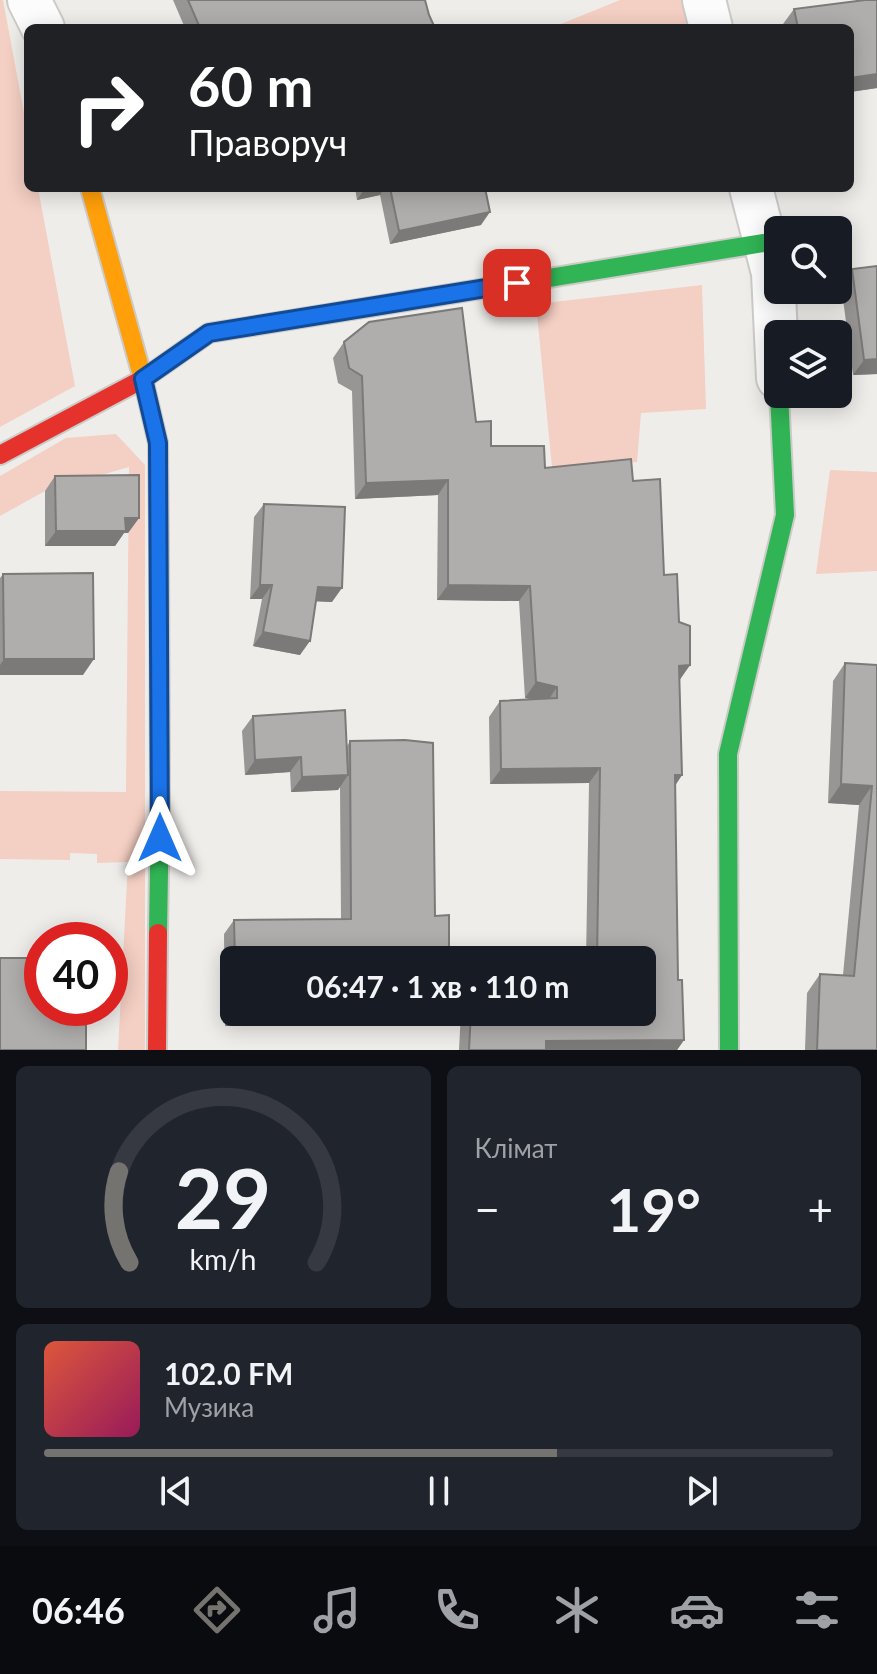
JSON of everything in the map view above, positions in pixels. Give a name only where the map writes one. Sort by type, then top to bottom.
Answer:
[{"type":"street","points":[[29,0],[41,24]]},
{"type":"street","points":[[704,0],[710,24]]},
{"type":"street","points":[[91,192],[158,443],[160,808],[157,1050]]},
{"type":"street","points":[[0,455],[143,379],[209,333],[764,243],[752,192]]},
{"type":"street","points":[[729,1050],[728,754],[785,515],[780,408]]},
{"type":"shaded area","points":[[0,0],[3,0],[24,113],[24,192],[39,192],[75,386],[0,427]]},
{"type":"shaded area","points":[[620,0],[685,0],[690,24],[561,24]]},
{"type":"shaded area","points":[[702,285],[706,409],[641,413],[637,462],[552,467],[536,304]]},
{"type":"shaded area","points":[[116,434],[145,465],[145,1050],[118,1050],[119,1026],[128,1026],[128,922],[125,922],[128,862],[97,863],[97,854],[70,853],[70,860],[0,859],[0,791],[126,792],[129,467],[45,491],[0,516],[0,476],[66,438]]},
{"type":"shaded area","points":[[830,470],[877,472],[877,571],[816,574]]},
{"type":"building","points":[[188,0],[425,0],[433,24],[198,24]]},
{"type":"building","points":[[877,0],[877,74],[854,77],[854,24],[797,24],[794,9]]},
{"type":"building","points":[[391,192],[486,192],[490,212],[399,231]]},
{"type":"building","points":[[877,266],[877,359],[864,360],[852,269]]},
{"type":"building","points":[[462,308],[476,422],[491,421],[491,446],[544,446],[545,468],[631,459],[633,481],[660,479],[664,575],[677,574],[679,622],[690,626],[690,665],[679,666],[682,775],[675,775],[678,980],[682,980],[684,1040],[546,1041],[546,1050],[469,1050],[470,1026],[656,1026],[656,946],[597,946],[600,768],[501,769],[500,701],[557,698],[557,687],[536,682],[530,586],[448,585],[448,480],[366,483],[362,376],[349,368],[344,342],[369,322]]},
{"type":"building","points":[[139,475],[139,518],[125,518],[126,531],[56,531],[55,476]]},
{"type":"building","points":[[264,504],[345,507],[342,588],[318,587],[310,641],[263,632],[272,585],[260,585]]},
{"type":"building","points":[[93,573],[94,659],[4,659],[3,574]]},
{"type":"building","points":[[845,663],[877,665],[877,1050],[817,1050],[820,974],[854,976],[872,786],[841,784]]},
{"type":"building","points":[[345,710],[348,775],[302,777],[301,757],[255,760],[253,716]]},
{"type":"building","points":[[350,741],[433,743],[435,916],[449,915],[449,946],[235,946],[234,920],[351,919]]},
{"type":"building","points":[[0,958],[24,958],[24,1026],[86,1026],[86,1050],[0,1050]]},
{"type":"traffic: fast","points":[[253,326],[764,243]]},
{"type":"traffic: fast","points":[[729,1050],[728,754],[785,515],[780,408]]},
{"type":"traffic: fast","points":[[158,933],[159,550]]},
{"type":"traffic: slow","points":[[91,192],[158,443],[159,550]]},
{"type":"traffic: jam","points":[[0,455],[143,379],[209,333],[253,326]]},
{"type":"traffic: jam","points":[[157,1050],[158,933]]},
{"type":"route","points":[[160,838],[158,443],[143,379],[209,333],[517,283]]}]
